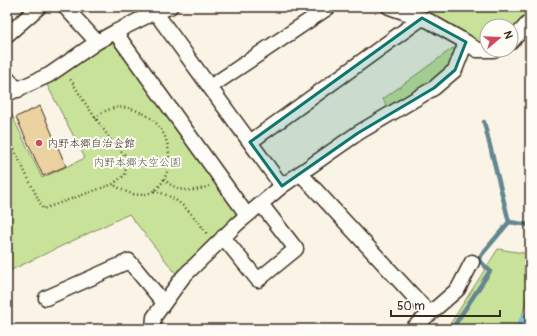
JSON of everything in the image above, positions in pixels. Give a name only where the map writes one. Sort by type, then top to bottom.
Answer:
[{"type":"street","points":[[7,35],[39,7]]},
{"type":"street","points":[[65,7],[97,42]]},
{"type":"street","points":[[7,78],[12,92],[49,75],[97,42],[115,32],[155,12],[170,7]]},
{"type":"street","points":[[210,87],[330,7]]},
{"type":"street","points":[[391,7],[422,18],[479,50]]},
{"type":"street","points":[[155,12],[282,186]]},
{"type":"street","points":[[250,142],[422,18]]},
{"type":"street","points":[[519,33],[530,21]]},
{"type":"street","points":[[115,32],[247,215]]},
{"type":"street","points":[[153,329],[154,317],[183,277],[247,215],[282,186],[358,133],[434,88],[456,70],[466,42]]},
{"type":"street","points":[[300,174],[430,314]]},
{"type":"street","points":[[223,238],[258,280],[296,249],[261,204]]},
{"type":"street","points":[[46,298],[129,261],[164,303]]},
{"type":"street","points":[[412,329],[458,289],[472,262]]},
{"type":"path","points":[[7,135],[43,210],[113,184],[125,175],[126,164],[124,154],[96,118],[62,67]]},
{"type":"path","points":[[96,118],[103,111],[116,107],[128,107],[142,112],[153,120],[163,132],[169,148],[169,166],[164,179],[154,191],[145,195],[135,195],[121,190],[113,184]]},
{"type":"path","points":[[164,179],[168,184],[182,190],[190,191],[200,190],[221,179]]},
{"type":"path","points":[[154,191],[164,193],[174,198],[196,219],[207,234],[213,248]]},
{"type":"highlighted area","points":[[422,18],[466,42],[455,70],[434,88],[358,133],[282,186],[250,142]]},
{"type":"green space","points":[[412,7],[530,7],[530,14],[519,26],[519,18],[479,18],[479,44]]},
{"type":"green space","name":"内野本郷大空公園","points":[[115,39],[237,213],[177,275],[129,214],[7,272],[7,105],[42,178],[85,158],[46,83]]},
{"type":"green space","points":[[453,48],[457,56],[445,75],[388,109],[383,99]]},
{"type":"green space","points":[[498,249],[530,254],[530,284],[519,329],[447,329]]},
{"type":"building","points":[[40,106],[66,166],[43,176],[16,117]]},
{"type":"waterway","points":[[484,122],[509,222]]},
{"type":"waterway","points":[[452,329],[490,271],[478,259],[509,222],[530,225]]},
{"type":"place","name":"内野本郷自治会館","points":[[39,143]]}]
